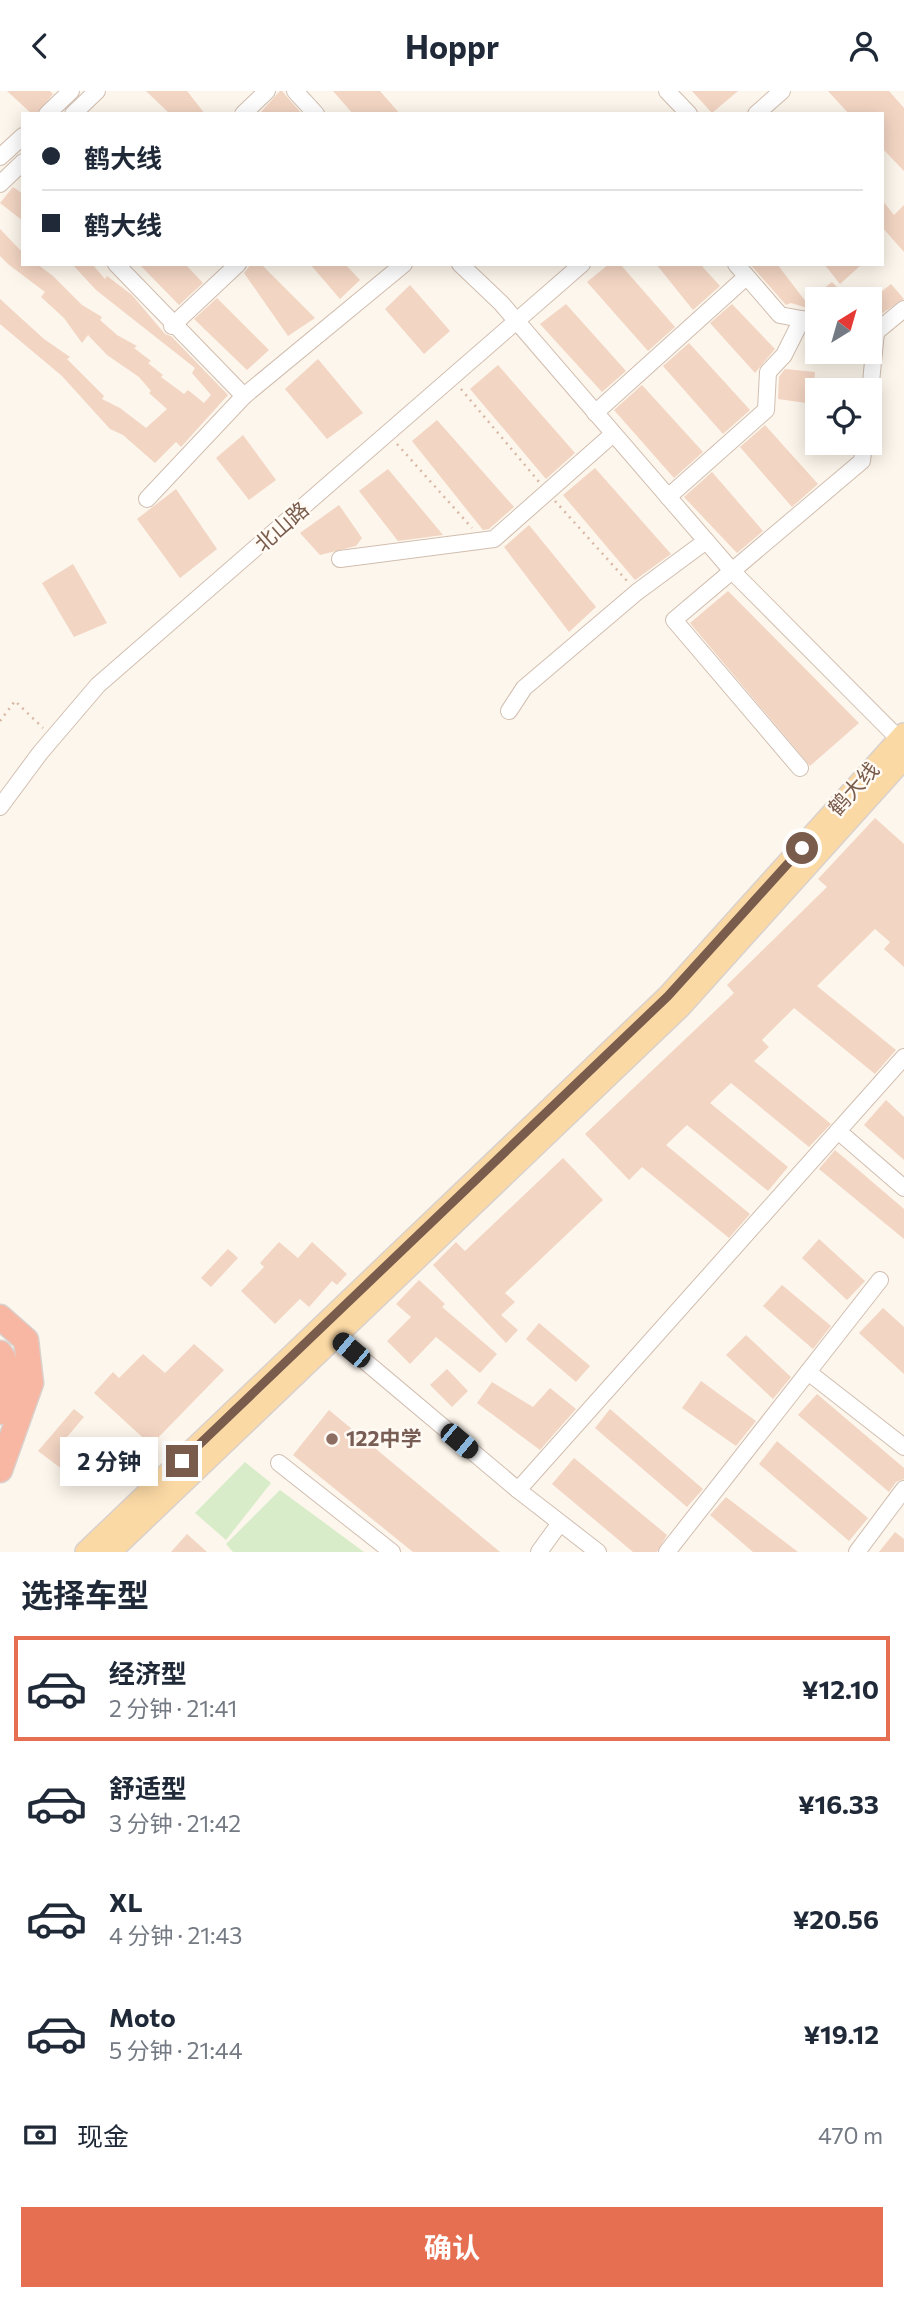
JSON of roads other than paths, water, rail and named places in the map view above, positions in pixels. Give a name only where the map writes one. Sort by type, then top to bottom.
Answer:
[{"type":"highway","points":[[0,1317],[26,1340],[32,1383],[0,1470]]},
{"type":"highway","points":[[0,1353],[6,1360],[7,1389],[0,1412]]},
{"type":"main road","name":"鹤大线","points":[[86,1552],[680,1007],[903,744]]},
{"type":"main road","name":"鹤大线","points":[[110,1552],[329,1331]]},
{"type":"street","points":[[49,112],[71,91]]},
{"type":"street","points":[[245,112],[267,91]]},
{"type":"street","points":[[295,91],[314,112]]},
{"type":"street","points":[[667,91],[687,112]]},
{"type":"street","points":[[758,112],[782,91]]},
{"type":"street","points":[[76,112],[90,93]]},
{"type":"street","points":[[0,157],[21,138]]},
{"type":"street","points":[[0,184],[21,164]]},
{"type":"street","points":[[118,266],[172,326],[244,396]]},
{"type":"street","points":[[172,326],[236,266]]},
{"type":"street","points":[[147,499],[244,396],[402,266]]},
{"type":"street","points":[[462,266],[501,303],[733,572],[903,744]]},
{"type":"street","name":"北山路","points":[[0,807],[53,737],[98,685],[580,266]]},
{"type":"street","points":[[594,413],[741,270],[780,315],[805,320]]},
{"type":"street","points":[[882,325],[904,309]]},
{"type":"street","points":[[668,497],[766,410],[768,372],[805,327]]},
{"type":"street","points":[[340,559],[494,539],[613,433]]},
{"type":"street","points":[[800,768],[674,620],[862,461],[863,455]]},
{"type":"street","points":[[509,711],[524,688],[637,592],[706,541]]},
{"type":"street","points":[[519,1490],[904,1057]]},
{"type":"street","points":[[838,1131],[904,1188]]},
{"type":"street","points":[[667,1552],[880,1280]]},
{"type":"street","points":[[329,1331],[519,1490],[598,1552]]},
{"type":"street","points":[[808,1372],[904,1447]]},
{"type":"street","points":[[279,1463],[392,1552]]},
{"type":"street","points":[[857,1552],[904,1489]]},
{"type":"street","points":[[538,1552],[561,1523]]},
{"type":"place","name":"122中学","points":[[332,1439]]}]
